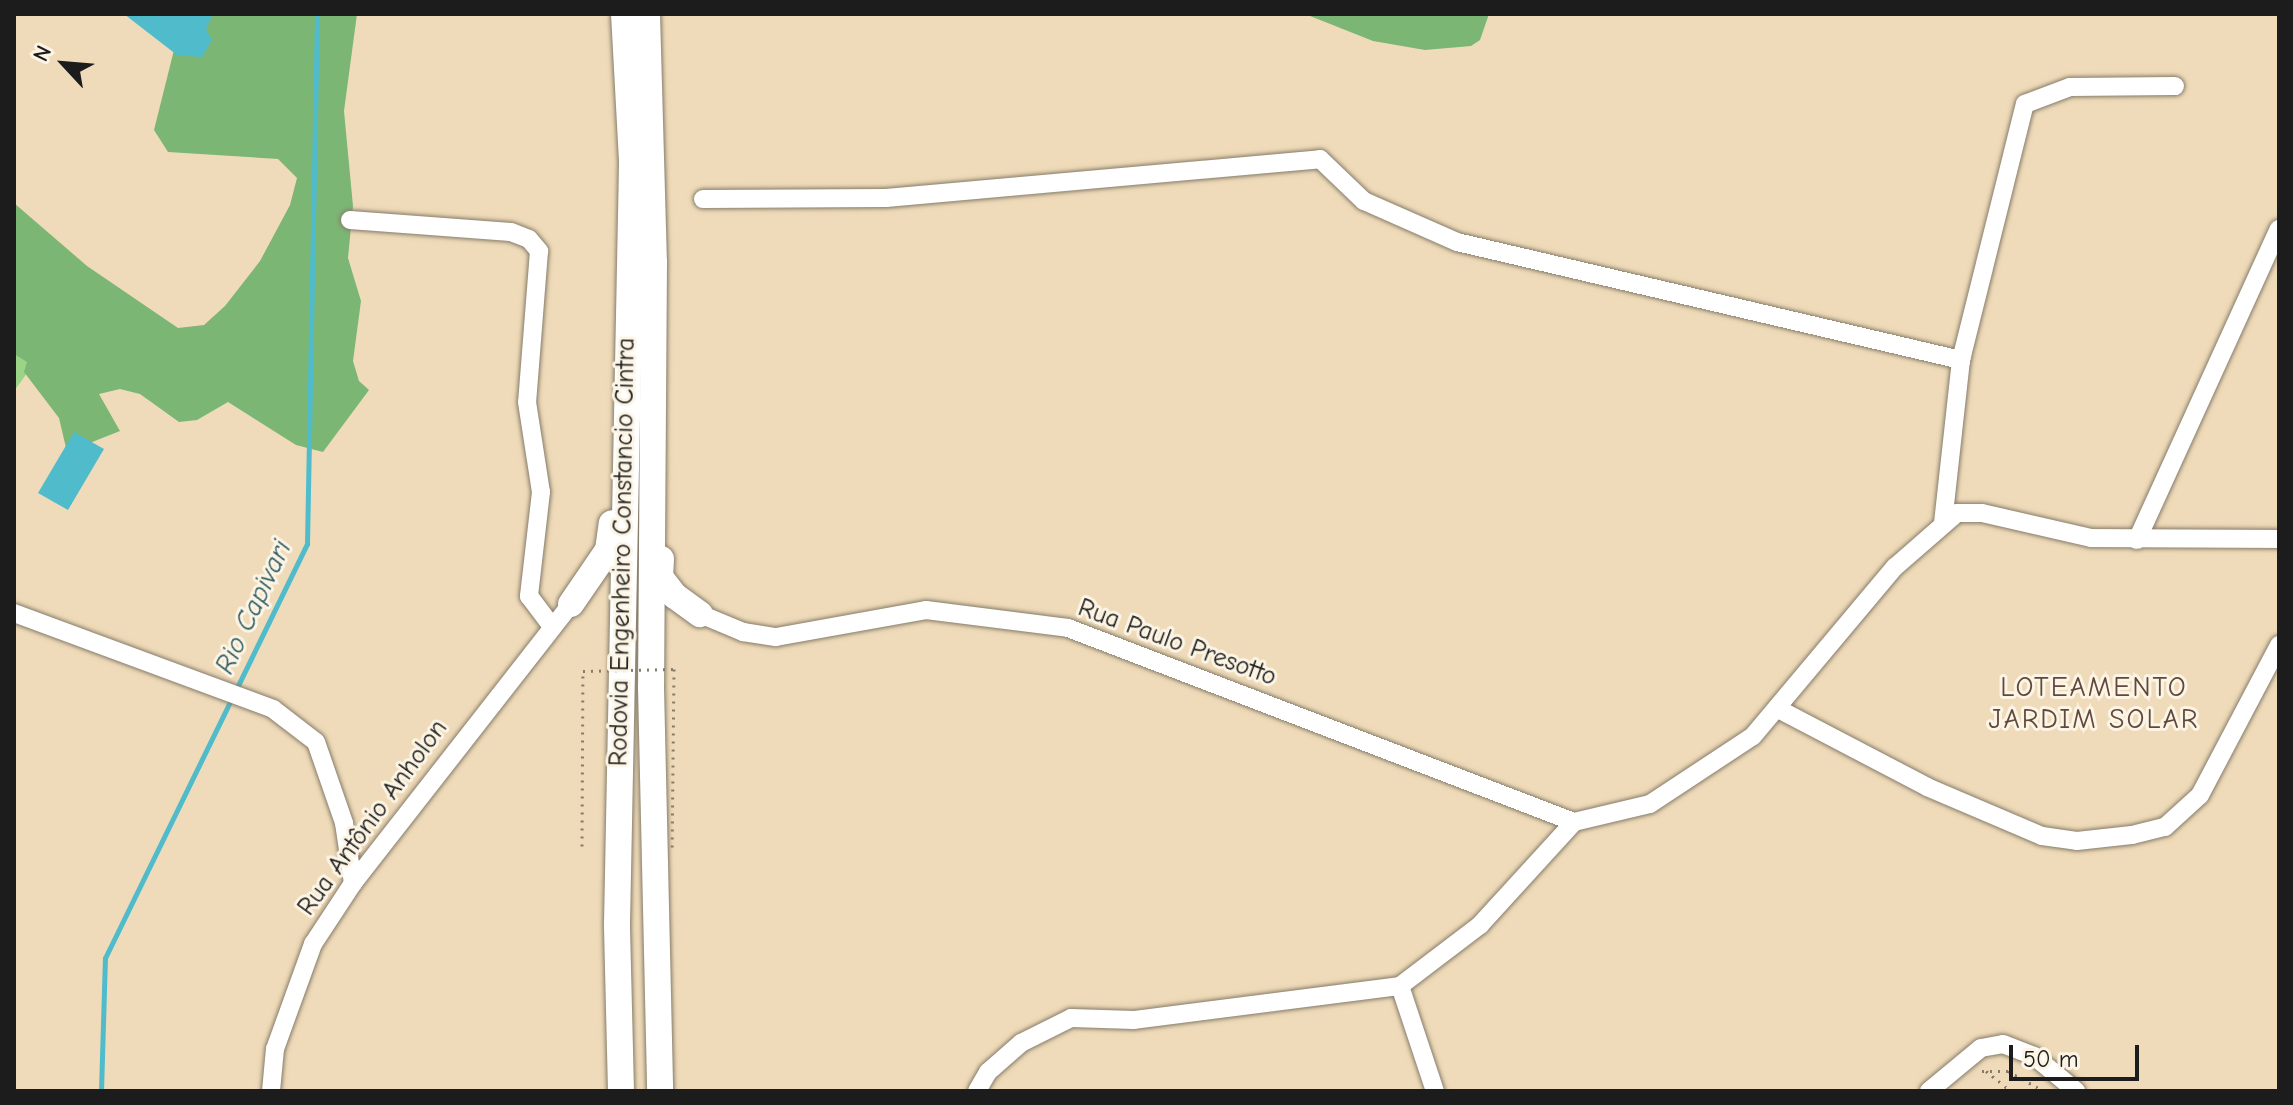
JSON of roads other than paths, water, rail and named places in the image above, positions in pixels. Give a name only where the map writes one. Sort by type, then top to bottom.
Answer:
[{"type":"highway","name":"Rodovia Engenheiro Constancio Cintra","points":[[621,1091],[617,924],[623,426],[632,161],[624,14]]},
{"type":"highway","name":"Rodovia Engenheiro Constancio Cintra","points":[[648,14],[651,54],[651,687],[660,1091]]},
{"type":"highway","points":[[571,604],[608,550],[623,426]]},
{"type":"highway","points":[[651,455],[662,544],[660,577],[675,596],[700,614]]},
{"type":"highway","points":[[571,604],[605,588],[620,686]]},
{"type":"highway","points":[[651,687],[658,608],[670,603],[700,614]]},
{"type":"street","points":[[1943,523],[1961,360],[2025,104],[2070,87],[2175,86]]},
{"type":"street","points":[[703,199],[886,198],[1320,159],[1364,201],[1457,242],[1961,360]]},
{"type":"street","points":[[350,220],[511,232],[529,239],[539,251],[527,402],[541,492],[529,596],[551,625]]},
{"type":"street","points":[[2137,540],[2279,229]]},
{"type":"street","points":[[977,1091],[988,1072],[1021,1043],[1071,1018],[1134,1020],[1400,986],[1480,925],[1574,822],[1650,804],[1753,736],[1780,710],[1895,567],[1957,513],[1982,513],[2091,538],[2279,539]]},
{"type":"street","name":"Rua Antônio Anholon","points":[[271,1091],[275,1049],[313,944],[353,883],[551,625],[571,604]]},
{"type":"street","name":"Rua Paulo Presotto","points":[[700,614],[743,632],[776,637],[926,610],[1068,628],[1574,822]]},
{"type":"street","points":[[14,613],[273,709],[316,742],[344,823],[353,883]]},
{"type":"street","points":[[1780,710],[1927,787],[2042,836],[2077,841],[2132,835],[2165,827],[2200,795],[2279,645]]},
{"type":"street","points":[[1400,986],[1435,1091]]},
{"type":"street","points":[[1929,1091],[1981,1048],[2003,1044],[2034,1056],[2076,1091]]},
{"type":"water","points":[[124,14],[213,14],[206,29],[212,40],[202,57],[177,55]]},
{"type":"water","points":[[74,432],[104,449],[68,510],[38,493]]},
{"type":"waterway","name":"Rio Capivari","points":[[101,1091],[105,958],[307,544],[317,14]]},
{"type":"district","name":"LOTEAMENTO JARDIM SOLAR","points":[[2094,703]]}]
